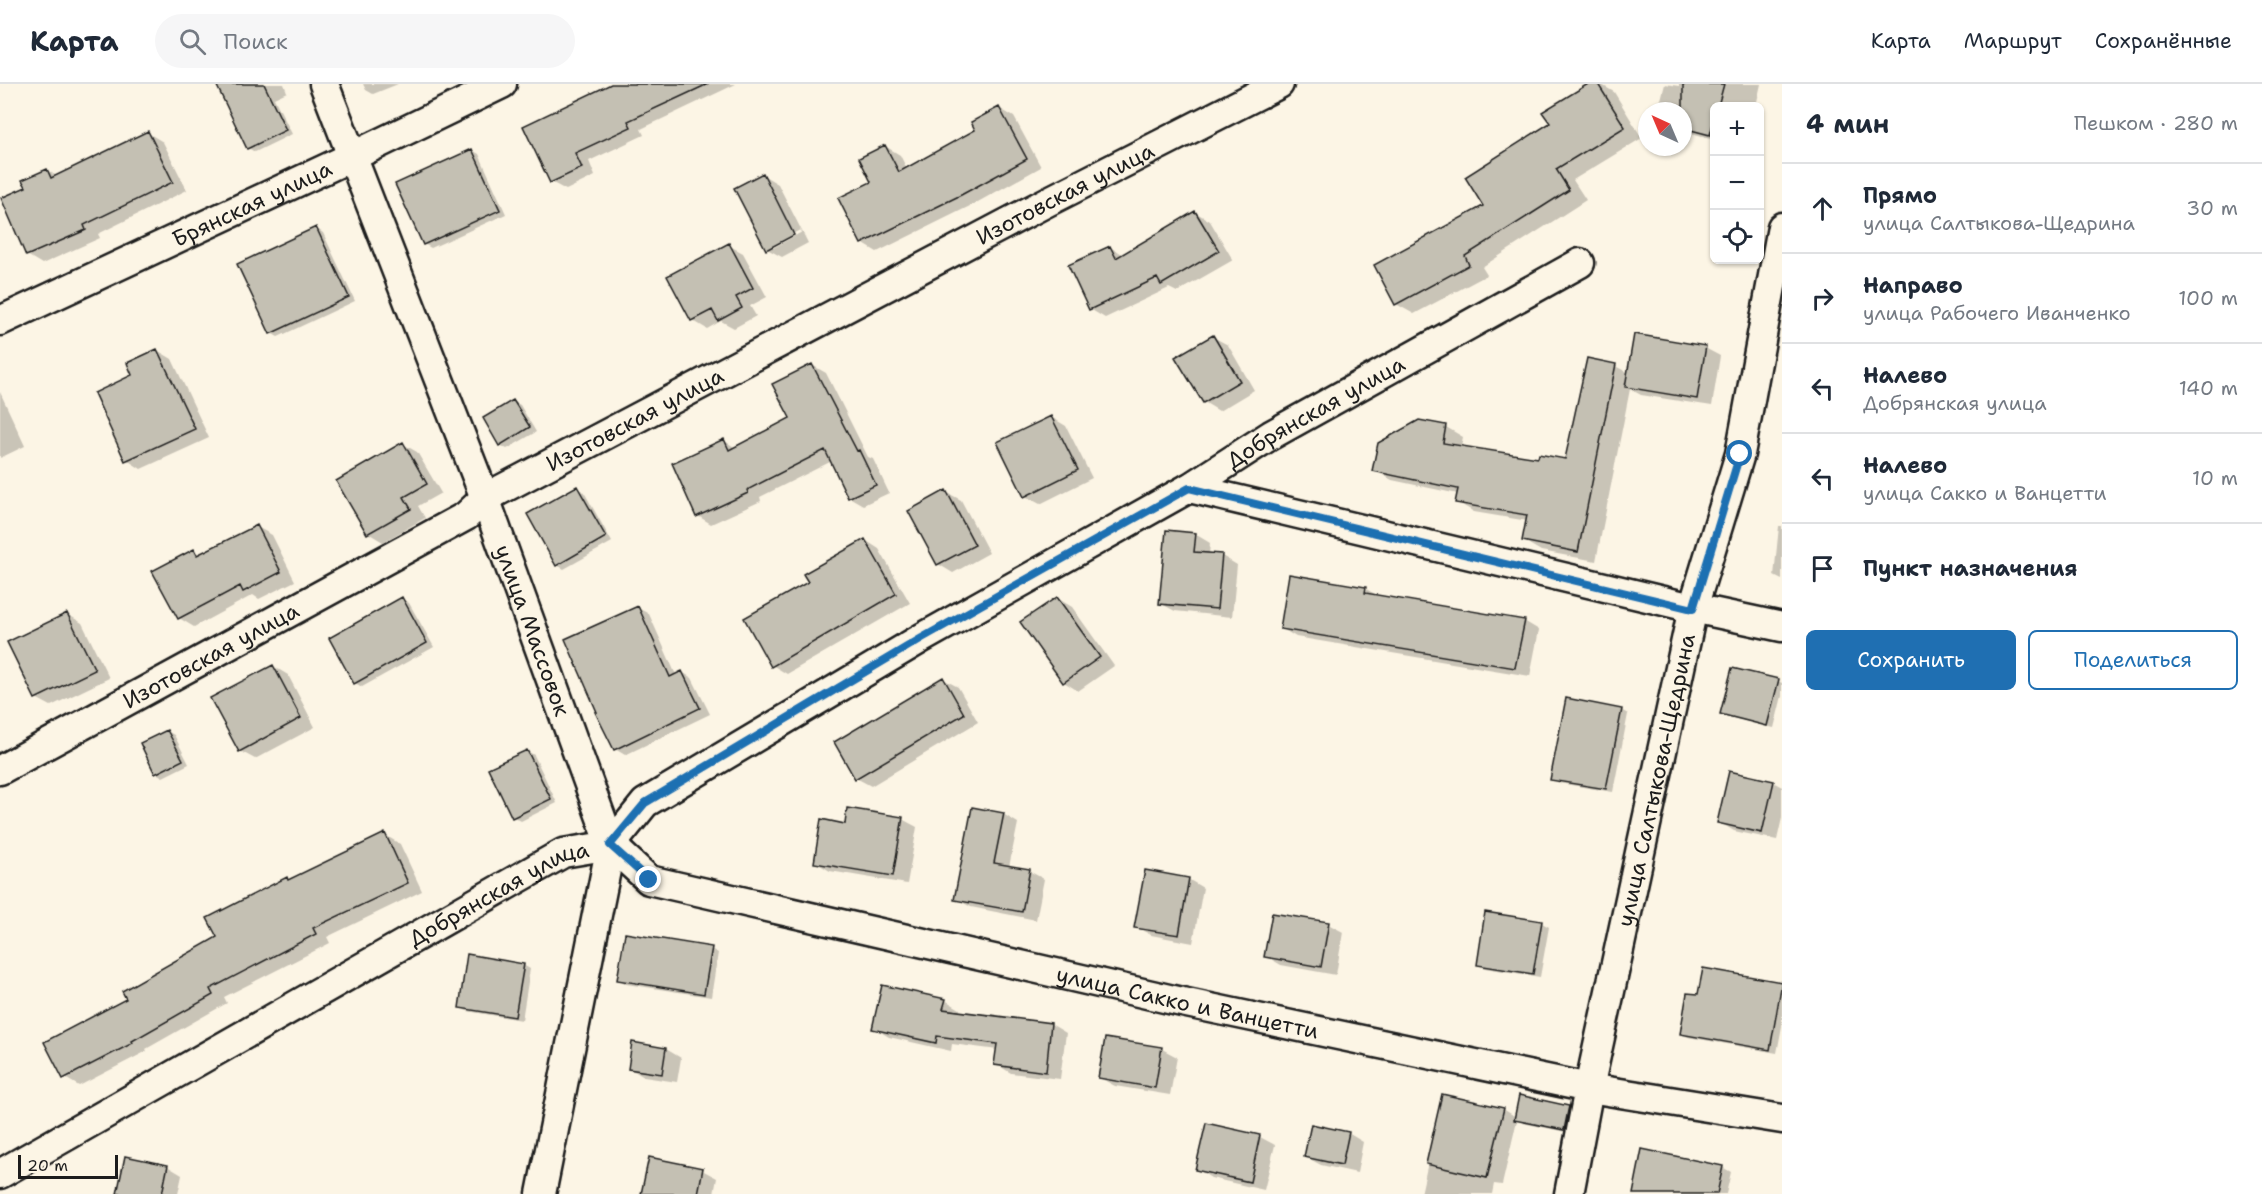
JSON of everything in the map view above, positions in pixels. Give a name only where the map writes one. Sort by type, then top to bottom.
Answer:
[{"type":"street","name":"улица Массовок","points":[[324,84],[485,498],[610,845]]},
{"type":"street","name":"Брянская улица","points":[[0,321],[502,84]]},
{"type":"street","name":"Изотовская улица","points":[[0,770],[466,516],[485,498],[1047,202],[1279,84]]},
{"type":"street","name":"улица Салтыкова-Щедрина","points":[[1569,1194],[1589,1088],[1693,609],[1740,454],[1782,227]]},
{"type":"street","name":"Добрянская улица","points":[[0,1173],[563,853],[610,845],[645,803],[922,638],[1189,488],[1270,435],[1580,263]]},
{"type":"street","points":[[1189,488],[1693,609],[1782,627]]},
{"type":"street","points":[[541,1194],[610,845]]},
{"type":"street","name":"улица Сакко и Ванцетти","points":[[610,845],[649,880],[1170,1000],[1589,1088],[1782,1119]]},
{"type":"building","points":[[216,84],[264,84],[286,130],[247,149]]},
{"type":"building","points":[[611,84],[708,84],[628,121],[631,127],[575,153],[582,168],[550,183],[523,126]]},
{"type":"building","points":[[1588,84],[1598,84],[1625,127],[1556,169],[1569,190],[1465,256],[1469,265],[1395,305],[1374,265],[1483,206],[1465,177],[1550,123],[1542,112]]},
{"type":"building","points":[[1683,84],[1724,84],[1719,102],[1710,102],[1710,135],[1692,130],[1692,102],[1683,102]]},
{"type":"building","points":[[999,107],[1027,159],[961,195],[861,244],[838,198],[871,182],[859,158],[885,145],[899,172],[975,130],[971,122]]},
{"type":"building","points":[[148,131],[173,182],[84,225],[86,230],[26,256],[1,198],[26,187],[22,180],[47,169],[51,178]]},
{"type":"building","points":[[472,149],[500,210],[423,245],[395,184]]},
{"type":"building","points":[[763,173],[794,235],[766,250],[734,188]]},
{"type":"building","points":[[1195,211],[1219,251],[1161,285],[1157,278],[1089,310],[1068,265],[1110,246],[1116,258]]},
{"type":"building","points":[[316,227],[349,297],[270,334],[237,264]]},
{"type":"building","points":[[729,243],[753,288],[736,297],[742,308],[718,321],[712,310],[691,321],[667,276]]},
{"type":"building","points":[[1634,334],[1706,346],[1697,399],[1625,387]]},
{"type":"building","points":[[1213,335],[1240,381],[1203,403],[1175,357]]},
{"type":"building","points":[[157,349],[195,429],[125,461],[94,393],[132,375],[127,363]]},
{"type":"building","points":[[1587,358],[1616,364],[1578,552],[1522,541],[1527,515],[1455,503],[1458,489],[1372,471],[1378,443],[1419,420],[1446,425],[1443,443],[1538,458],[1539,454],[1565,459]]},
{"type":"building","points":[[812,364],[876,485],[848,498],[825,450],[747,490],[748,493],[696,517],[672,463],[724,439],[729,450],[790,418],[772,384]]},
{"type":"building","points":[[513,400],[530,427],[499,446],[483,418]]},
{"type":"building","points":[[1051,416],[1078,470],[1024,497],[997,442]]},
{"type":"building","points":[[403,442],[427,484],[404,497],[411,509],[367,534],[336,481]]},
{"type":"building","points":[[577,486],[606,537],[556,566],[527,514]]},
{"type":"building","points":[[946,490],[975,545],[937,565],[908,511]]},
{"type":"building","points":[[257,525],[281,572],[243,592],[240,586],[178,619],[152,571],[194,549],[197,555]]},
{"type":"building","points":[[1166,530],[1196,533],[1194,552],[1222,554],[1217,609],[1159,604]]},
{"type":"building","points":[[865,539],[896,594],[771,667],[744,618],[808,582],[803,574]]},
{"type":"building","points":[[1289,574],[1366,587],[1365,593],[1525,620],[1515,668],[1280,629]]},
{"type":"building","points":[[402,597],[427,643],[354,684],[329,638]]},
{"type":"building","points":[[1057,597],[1100,657],[1063,683],[1020,622]]},
{"type":"building","points":[[638,606],[670,677],[682,671],[700,708],[614,750],[595,712],[597,712],[565,639]]},
{"type":"building","points":[[67,613],[95,670],[35,699],[7,642]]},
{"type":"building","points":[[273,665],[301,718],[239,752],[210,698]]},
{"type":"building","points":[[1732,668],[1779,679],[1767,726],[1720,714]]},
{"type":"building","points":[[943,677],[964,714],[855,779],[834,742]]},
{"type":"building","points":[[1566,698],[1622,709],[1606,789],[1550,780]]},
{"type":"building","points":[[167,730],[183,760],[155,774],[140,743]]},
{"type":"building","points":[[527,750],[551,799],[512,818],[488,768]]},
{"type":"building","points":[[1729,771],[1774,781],[1762,833],[1717,823]]},
{"type":"building","points":[[972,807],[1004,813],[994,863],[1030,869],[1022,912],[954,900]]},
{"type":"building","points":[[847,808],[903,817],[893,876],[814,863],[821,819],[845,824]]},
{"type":"building","points":[[385,833],[408,883],[313,928],[316,934],[210,989],[213,995],[132,1041],[133,1043],[63,1079],[44,1042],[126,999],[122,991],[217,937],[207,918],[287,877],[288,880]]},
{"type":"building","points":[[1145,870],[1189,878],[1179,935],[1134,928]]},
{"type":"building","points":[[1485,912],[1542,921],[1533,974],[1477,965]]},
{"type":"building","points":[[1272,913],[1329,922],[1321,967],[1264,957]]},
{"type":"building","points":[[625,933],[712,947],[704,994],[617,980]]},
{"type":"building","points":[[467,954],[524,964],[515,1017],[459,1008]]},
{"type":"building","points":[[1703,968],[1782,982],[1770,1050],[1680,1034],[1687,993],[1698,994]]},
{"type":"building","points":[[882,985],[946,999],[943,1009],[1051,1023],[1046,1072],[994,1065],[997,1044],[937,1036],[936,1043],[872,1029]]},
{"type":"building","points":[[1105,1038],[1162,1047],[1155,1088],[1098,1078]]},
{"type":"building","points":[[632,1042],[666,1048],[662,1074],[628,1069]]},
{"type":"building","points":[[1442,1094],[1504,1108],[1487,1178],[1426,1164]]},
{"type":"building","points":[[1519,1095],[1569,1106],[1564,1130],[1514,1120]]},
{"type":"building","points":[[1206,1123],[1260,1135],[1250,1182],[1195,1170]]},
{"type":"building","points":[[1311,1124],[1349,1132],[1342,1165],[1304,1157]]},
{"type":"building","points":[[1642,1149],[1723,1166],[1717,1194],[1633,1194]]},
{"type":"building","points":[[125,1156],[168,1165],[162,1194],[117,1194]]},
{"type":"building","points":[[649,1157],[703,1168],[698,1194],[641,1194]]},
{"type":"route","points":[[649,880],[610,845],[645,803],[922,638],[1189,488],[1693,609],[1740,454]]}]
